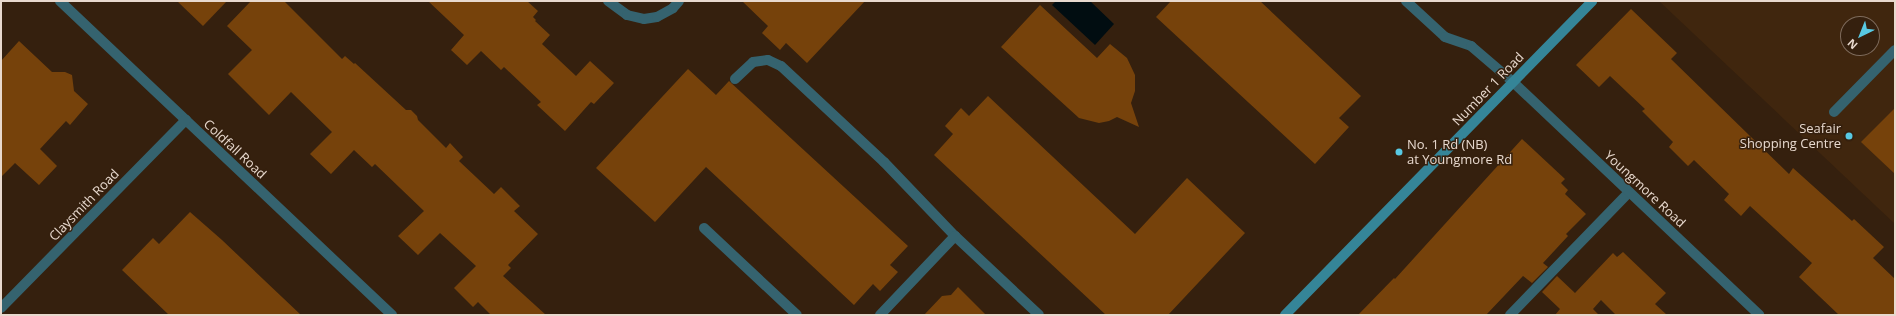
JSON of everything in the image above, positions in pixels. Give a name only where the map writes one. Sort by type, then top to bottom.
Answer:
[{"type":"main road","name":"Number 1 Road","points":[[1285,315],[1592,1]]},
{"type":"street","name":"Coldfall Road","points":[[60,1],[392,315]]},
{"type":"street","points":[[608,1],[626,15],[644,19],[657,18],[673,8],[680,1]]},
{"type":"street","name":"Youngmore Road","points":[[1406,1],[1445,37],[1471,46],[1512,82],[1629,192],[1754,314]]},
{"type":"street","points":[[1834,112],[1895,50]]},
{"type":"street","points":[[735,79],[753,62],[768,60],[782,66],[884,162],[955,236],[1039,315]]},
{"type":"street","name":"Claysmith Road","points":[[1,308],[186,120]]},
{"type":"street","points":[[1510,315],[1629,192]]},
{"type":"street","points":[[704,228],[797,315]]},
{"type":"street","points":[[880,315],[955,236]]},
{"type":"shaded area","points":[[1056,1],[1090,1],[1114,24],[1095,45],[1052,5]]},
{"type":"shaded area","name":"Seafair Shopping Centre","points":[[1659,1],[1895,1],[1895,224]]},
{"type":"building","points":[[177,1],[227,1],[203,26]]},
{"type":"building","points":[[251,1],[284,1],[342,59],[345,56],[354,64],[355,63],[406,110],[411,110],[417,116],[418,120],[446,148],[450,143],[463,157],[459,161],[494,194],[501,187],[520,206],[514,211],[538,234],[508,265],[511,268],[503,276],[546,315],[491,315],[478,302],[473,307],[454,288],[476,266],[440,233],[418,255],[398,236],[424,211],[375,164],[372,167],[354,150],[331,174],[310,154],[332,132],[291,92],[269,115],[228,74],[252,50],[227,26]]},
{"type":"building","points":[[428,1],[527,1],[538,11],[533,17],[536,20],[535,21],[550,35],[542,44],[576,76],[590,61],[614,83],[594,104],[591,102],[565,131],[537,105],[541,102],[504,67],[501,70],[481,51],[467,65],[451,50],[464,35]]},
{"type":"building","points":[[742,1],[865,1],[807,63],[786,43],[780,50],[762,33],[768,26]]},
{"type":"building","points":[[1171,1],[1260,1],[1361,96],[1339,118],[1349,127],[1315,164],[1156,17]]},
{"type":"building","points":[[1040,5],[1097,58],[1110,44],[1127,58],[1135,75],[1135,91],[1131,103],[1139,127],[1117,117],[1109,121],[1099,123],[1079,118],[1001,47]]},
{"type":"building","points":[[1631,9],[1677,53],[1671,59],[1789,174],[1793,168],[1852,221],[1854,219],[1884,247],[1873,258],[1895,279],[1895,315],[1839,315],[1799,277],[1812,263],[1750,206],[1741,216],[1724,200],[1729,194],[1694,160],[1688,166],[1669,147],[1673,142],[1642,111],[1645,109],[1610,76],[1599,87],[1576,65]]},
{"type":"building","points":[[19,41],[52,72],[65,72],[72,75],[74,91],[88,104],[70,125],[66,121],[40,149],[57,166],[39,185],[15,163],[1,177],[1,61]]},
{"type":"building","points":[[688,69],[716,95],[729,81],[908,246],[890,265],[898,272],[880,291],[873,284],[854,305],[706,167],[655,222],[596,168]]},
{"type":"building","points":[[988,96],[1135,234],[1187,178],[1245,233],[1168,315],[1106,315],[934,155],[953,134],[945,126],[961,108],[969,116]]},
{"type":"building","points":[[1895,108],[1895,174],[1861,142]]},
{"type":"building","points":[[1522,139],[1565,179],[1561,183],[1568,190],[1565,194],[1586,214],[1566,234],[1568,236],[1543,263],[1548,267],[1532,283],[1523,276],[1486,315],[1358,315],[1394,278],[1395,279]]},
{"type":"building","points":[[190,212],[222,240],[301,315],[169,315],[122,270],[153,238],[159,244]]},
{"type":"building","points":[[1623,252],[1666,293],[1655,304],[1667,315],[1616,315],[1601,300],[1593,309],[1599,315],[1555,315],[1560,309],[1542,292],[1557,276],[1575,293],[1613,253],[1617,257]]},
{"type":"building","points":[[958,287],[986,315],[924,315],[942,296],[951,295]]},
{"type":"place","name":"Seafair Shopping Centre","points":[[1849,136]]},
{"type":"place","name":"No. 1 Rd (NB) at Youngmore Rd","points":[[1399,152]]}]
